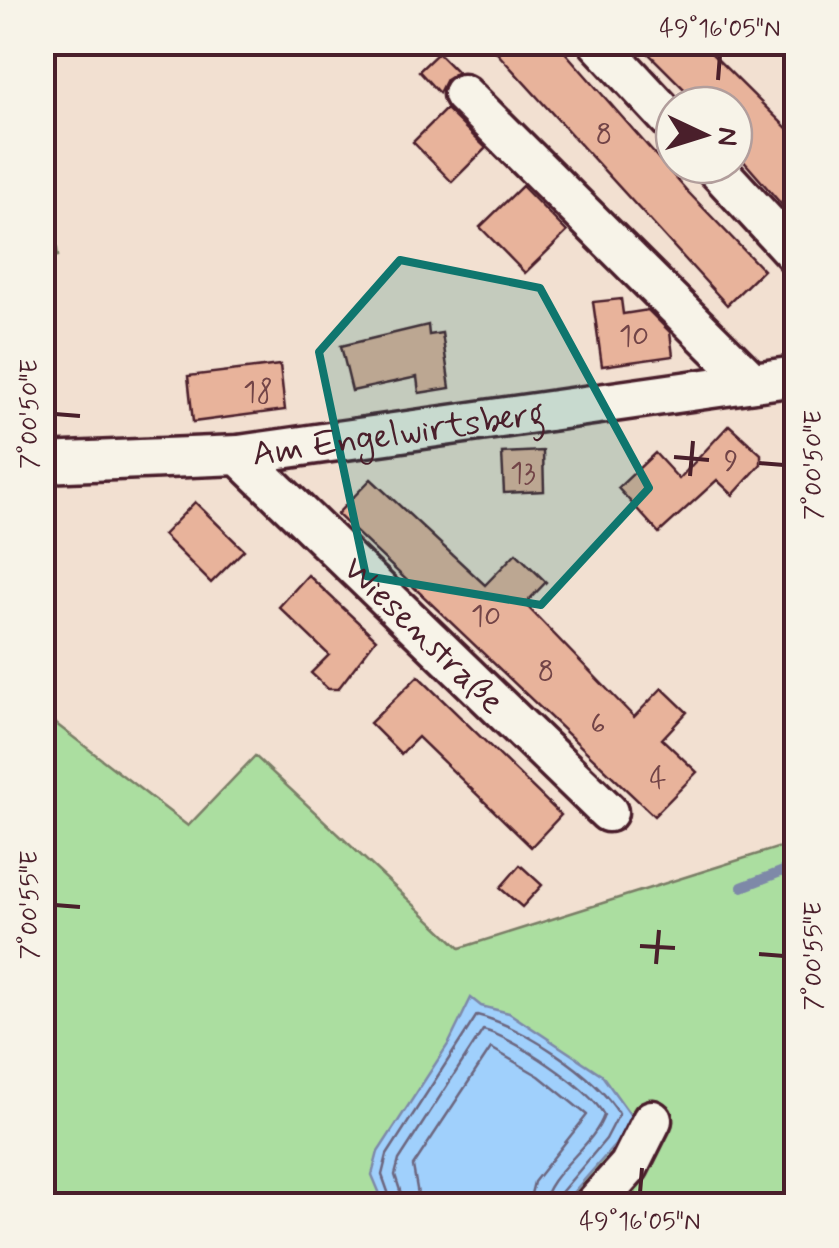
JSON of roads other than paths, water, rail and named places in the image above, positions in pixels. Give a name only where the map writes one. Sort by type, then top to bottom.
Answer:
[{"type":"street","points":[[598,42],[654,102]]},
{"type":"street","points":[[464,94],[752,382]]},
{"type":"street","points":[[731,185],[796,255]]},
{"type":"street","name":"Am Engelwirtsberg","points":[[42,464],[239,454],[796,376]]},
{"type":"street","name":"Wiesenstraße","points":[[239,454],[608,812]]},
{"type":"street","points":[[593,1206],[629,1166],[652,1120]]},
{"type":"water","points":[[471,998],[481,1006],[509,1013],[601,1074],[632,1117],[615,1145],[562,1205],[385,1206],[372,1175],[378,1152],[449,1043]]},
{"type":"waterway","points":[[742,887],[796,866]]}]
